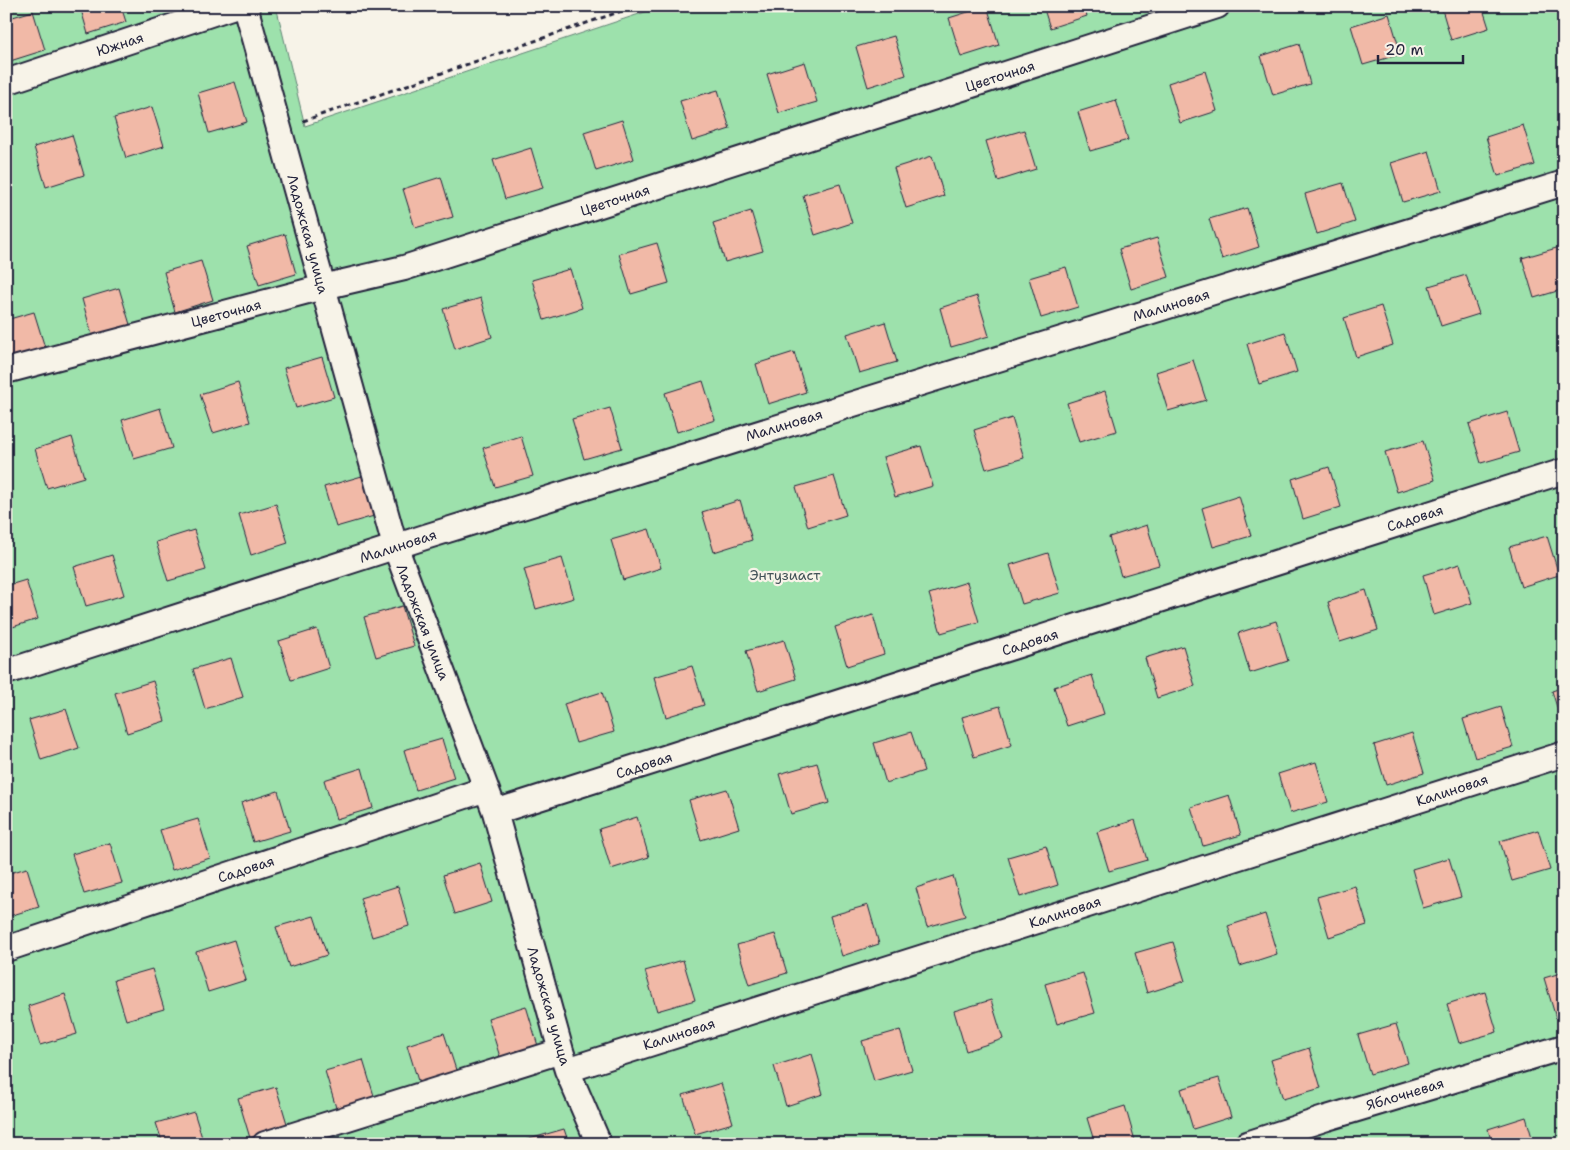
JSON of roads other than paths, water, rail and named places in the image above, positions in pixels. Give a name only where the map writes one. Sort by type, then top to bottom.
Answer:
[{"type":"street","name":"Южная","points":[[6,82],[234,6]]},
{"type":"street","name":"Ладожская улица","points":[[245,6],[395,546],[495,812],[564,1061],[599,1144]]},
{"type":"street","name":"Цветочная","points":[[6,372],[404,268],[1217,6]]},
{"type":"street","name":"Малиновая","points":[[6,672],[395,546],[1564,183]]},
{"type":"street","name":"Садовая","points":[[495,812],[1564,471]]},
{"type":"street","name":"Калиновая","points":[[265,1144],[564,1061],[1564,754]]},
{"type":"street","name":"Садовая","points":[[6,949],[486,789]]},
{"type":"street","name":"Яблочневая","points":[[1247,1144],[1336,1115],[1564,1047]]},
{"type":"park label","name":"Энтузиаст","points":[[785,575]]}]
